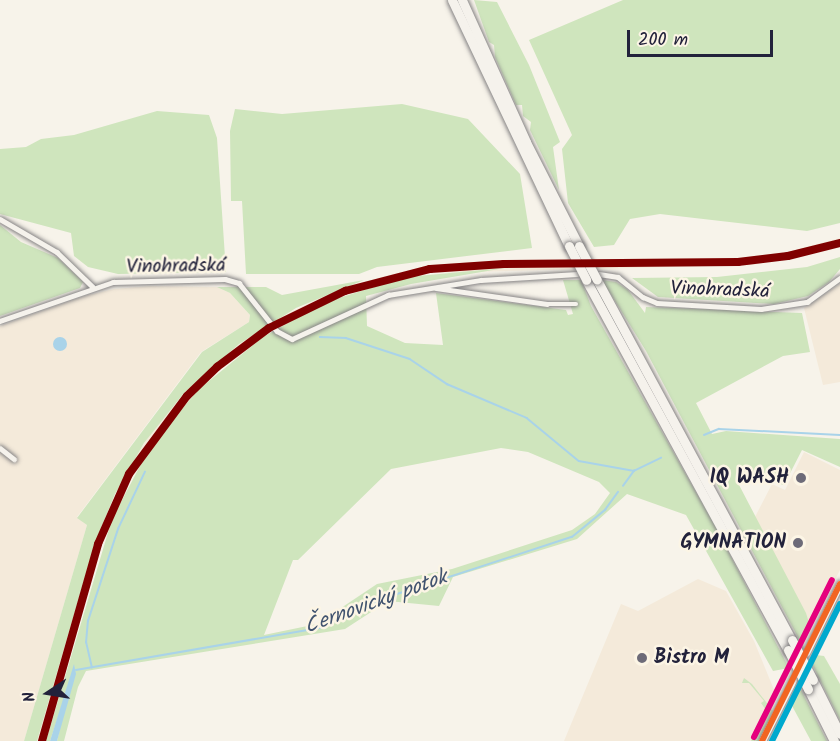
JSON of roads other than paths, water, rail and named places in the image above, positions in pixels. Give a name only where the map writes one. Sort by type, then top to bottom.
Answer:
[{"type":"highway","points":[[452,0],[574,246],[598,277],[840,734]]},
{"type":"highway","points":[[462,0],[574,246],[586,280],[788,650],[834,741]]},
{"type":"main road","points":[[806,653],[840,584]]},
{"type":"main road","points":[[764,739],[795,676]]},
{"type":"street","points":[[0,219],[57,252],[93,287]]},
{"type":"street","name":"Vinohradská","points":[[0,321],[113,282],[233,280],[277,331],[290,339],[378,298],[481,280],[578,274]]},
{"type":"street","name":"Vinohradská","points":[[598,277],[618,277],[643,297],[657,303],[760,309],[807,302],[840,278]]},
{"type":"street","points":[[479,294],[481,280]]},
{"type":"street","name":"Vinohradská","points":[[430,288],[547,304],[576,304]]},
{"type":"street","points":[[0,448],[14,459]]},
{"type":"water","points":[[60,337],[65,339],[67,344],[65,349],[60,351],[55,349],[53,344],[55,339]]},
{"type":"water","points":[[390,596],[347,619],[340,619],[373,600]]},
{"type":"water","points":[[74,664],[76,674],[57,741],[50,741]]},
{"type":"waterway","points":[[320,337],[346,338],[410,359],[447,384],[527,418],[579,461],[634,471]]},
{"type":"waterway","name":"Černovický potok","points":[[704,435],[719,429],[840,435]]},
{"type":"waterway","name":"Černovický potok","points":[[623,486],[634,471],[661,458]]},
{"type":"waterway","points":[[92,668],[86,643],[88,621],[118,529],[145,472]]},
{"type":"waterway","name":"Černovický potok","points":[[391,596],[572,537],[605,510],[618,492]]},
{"type":"waterway","name":"Černovický potok","points":[[76,670],[320,628],[340,619]]},
{"type":"place","name":"IQ WASH","points":[[801,478]]},
{"type":"place","name":"GYMNATION","points":[[798,543]]},
{"type":"place","name":"Bistro M","points":[[642,658]]}]
